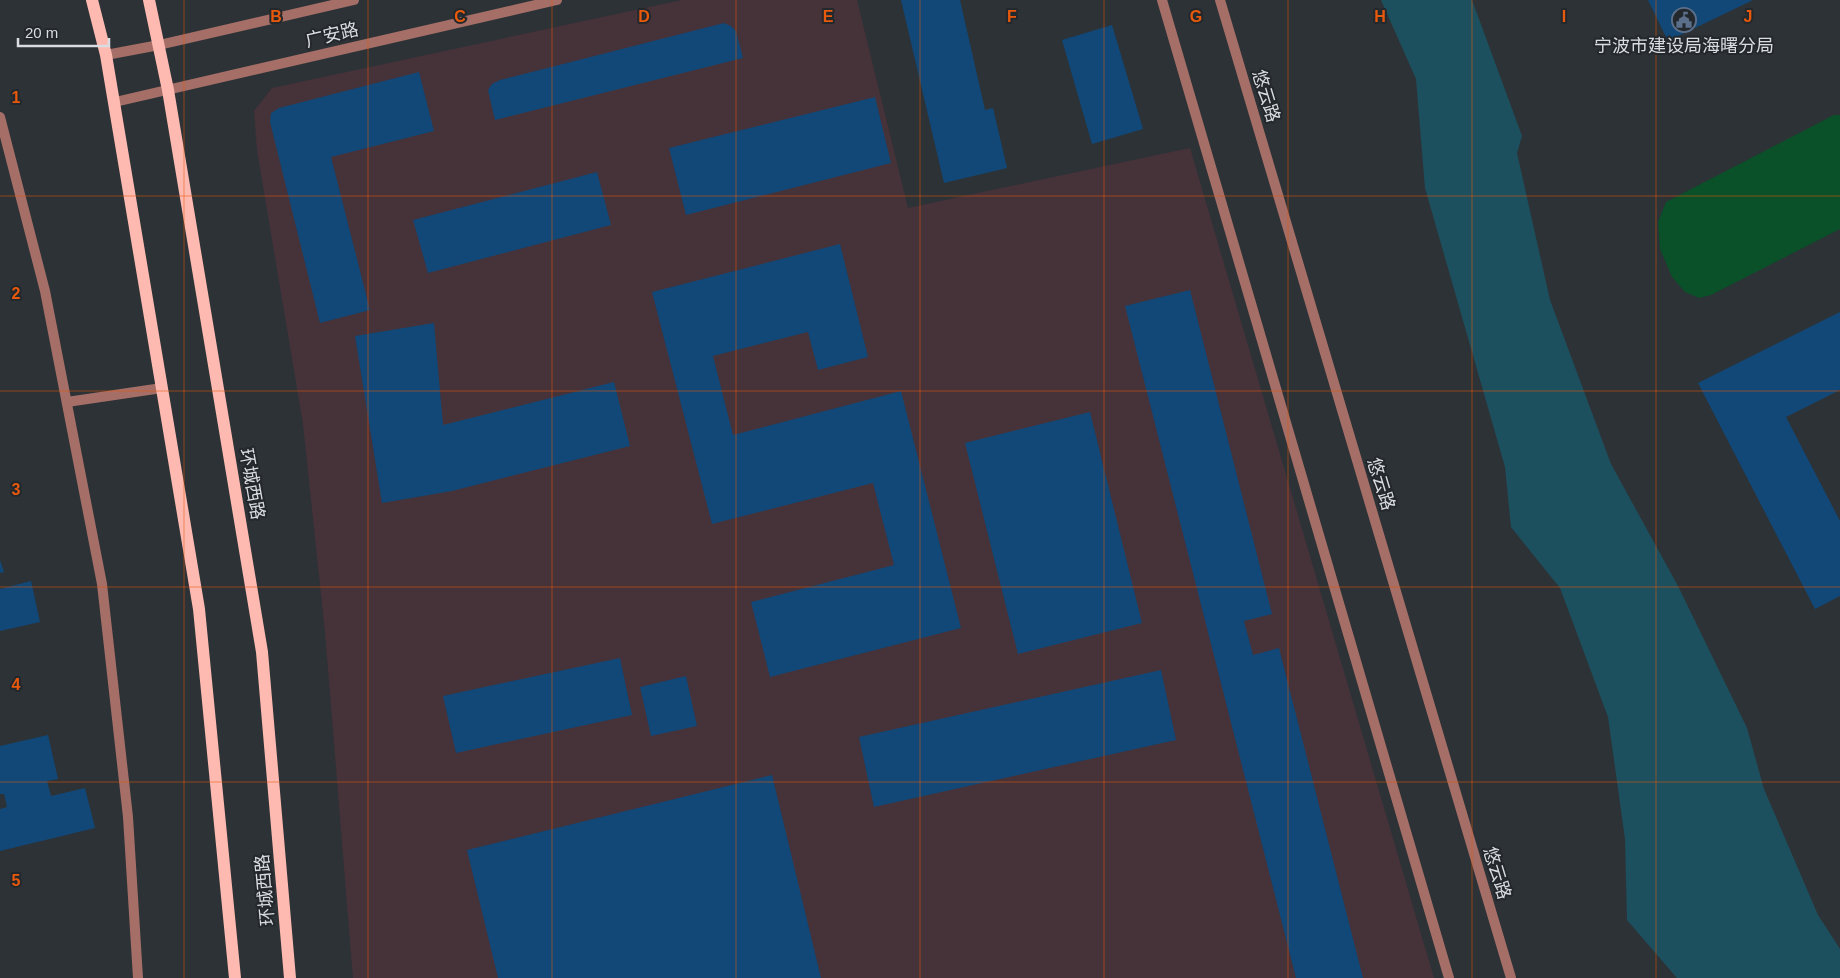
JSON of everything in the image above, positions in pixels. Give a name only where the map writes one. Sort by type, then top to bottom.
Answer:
[{"type":"main road","points":[[92,0],[106,55],[115,102],[198,610],[235,978]]},
{"type":"main road","name":"环城西路","points":[[149,0],[168,90],[262,652],[290,978]]},
{"type":"street","name":"广安路","points":[[106,55],[159,45],[354,0]]},
{"type":"street","name":"广安路","points":[[115,102],[557,0]]},
{"type":"street","points":[[1162,0],[1449,978]]},
{"type":"street","name":"悠云路","points":[[1220,0],[1511,978]]},
{"type":"street","points":[[0,117],[45,291],[102,584],[128,817],[138,978]]},
{"type":"street","points":[[67,402],[162,388]]},
{"type":"shaded area","points":[[682,0],[857,0],[908,208],[1190,148],[1434,978],[353,978],[325,632],[303,424],[257,150],[254,111],[272,88]]},
{"type":"green space","points":[[1834,115],[1840,115],[1840,229],[1711,295],[1699,298],[1685,292],[1672,277],[1660,249],[1658,222],[1666,202]]},
{"type":"water","points":[[1381,0],[1472,0],[1522,136],[1517,153],[1550,300],[1611,464],[1678,586],[1747,728],[1764,789],[1818,915],[1840,949],[1840,978],[1677,978],[1627,920],[1625,839],[1608,717],[1560,588],[1511,527],[1505,467],[1425,188],[1416,79]]},
{"type":"building","points":[[901,0],[960,0],[985,110],[993,108],[1007,168],[944,183]]},
{"type":"building","name":"宁波市建设局海曙分局","points":[[1648,0],[1753,0],[1668,41]]},
{"type":"building","points":[[724,23],[736,31],[743,58],[495,120],[488,90],[492,84],[500,80]]},
{"type":"building","points":[[1112,25],[1143,129],[1092,144],[1062,40]]},
{"type":"building","points":[[419,72],[434,131],[331,157],[370,310],[320,323],[270,122],[271,113],[279,108]]},
{"type":"building","points":[[875,97],[891,163],[686,215],[669,148]]},
{"type":"building","points":[[597,172],[611,225],[428,273],[413,220]]},
{"type":"building","points":[[840,244],[868,357],[818,370],[808,332],[713,356],[733,435],[901,391],[961,628],[770,677],[751,602],[894,565],[873,483],[712,524],[652,292]]},
{"type":"building","points":[[1190,290],[1272,614],[1244,621],[1253,655],[1279,648],[1363,978],[1296,978],[1125,306]]},
{"type":"building","points":[[1840,312],[1840,390],[1786,417],[1840,521],[1840,596],[1815,609],[1698,383]]},
{"type":"building","points":[[434,323],[443,425],[614,382],[630,446],[452,491],[382,503],[355,336]]},
{"type":"building","points":[[1090,412],[1142,623],[1018,654],[965,443]]},
{"type":"building","points":[[0,560],[4,572],[0,573]]},
{"type":"building","points":[[31,581],[40,622],[0,631],[0,589]]},
{"type":"building","points":[[620,658],[632,715],[456,753],[443,696]]},
{"type":"building","points":[[1161,670],[1176,740],[874,807],[859,737]]},
{"type":"building","points":[[686,676],[697,726],[651,736],[640,687]]},
{"type":"building","points":[[48,735],[58,779],[47,781],[51,796],[85,788],[95,828],[0,851],[0,809],[7,807],[4,794],[0,794],[0,746]]},
{"type":"building","points":[[772,775],[821,978],[498,978],[467,850]]},
{"type":"place","name":"宁波市建设局海曙分局","points":[[1684,20]]}]
